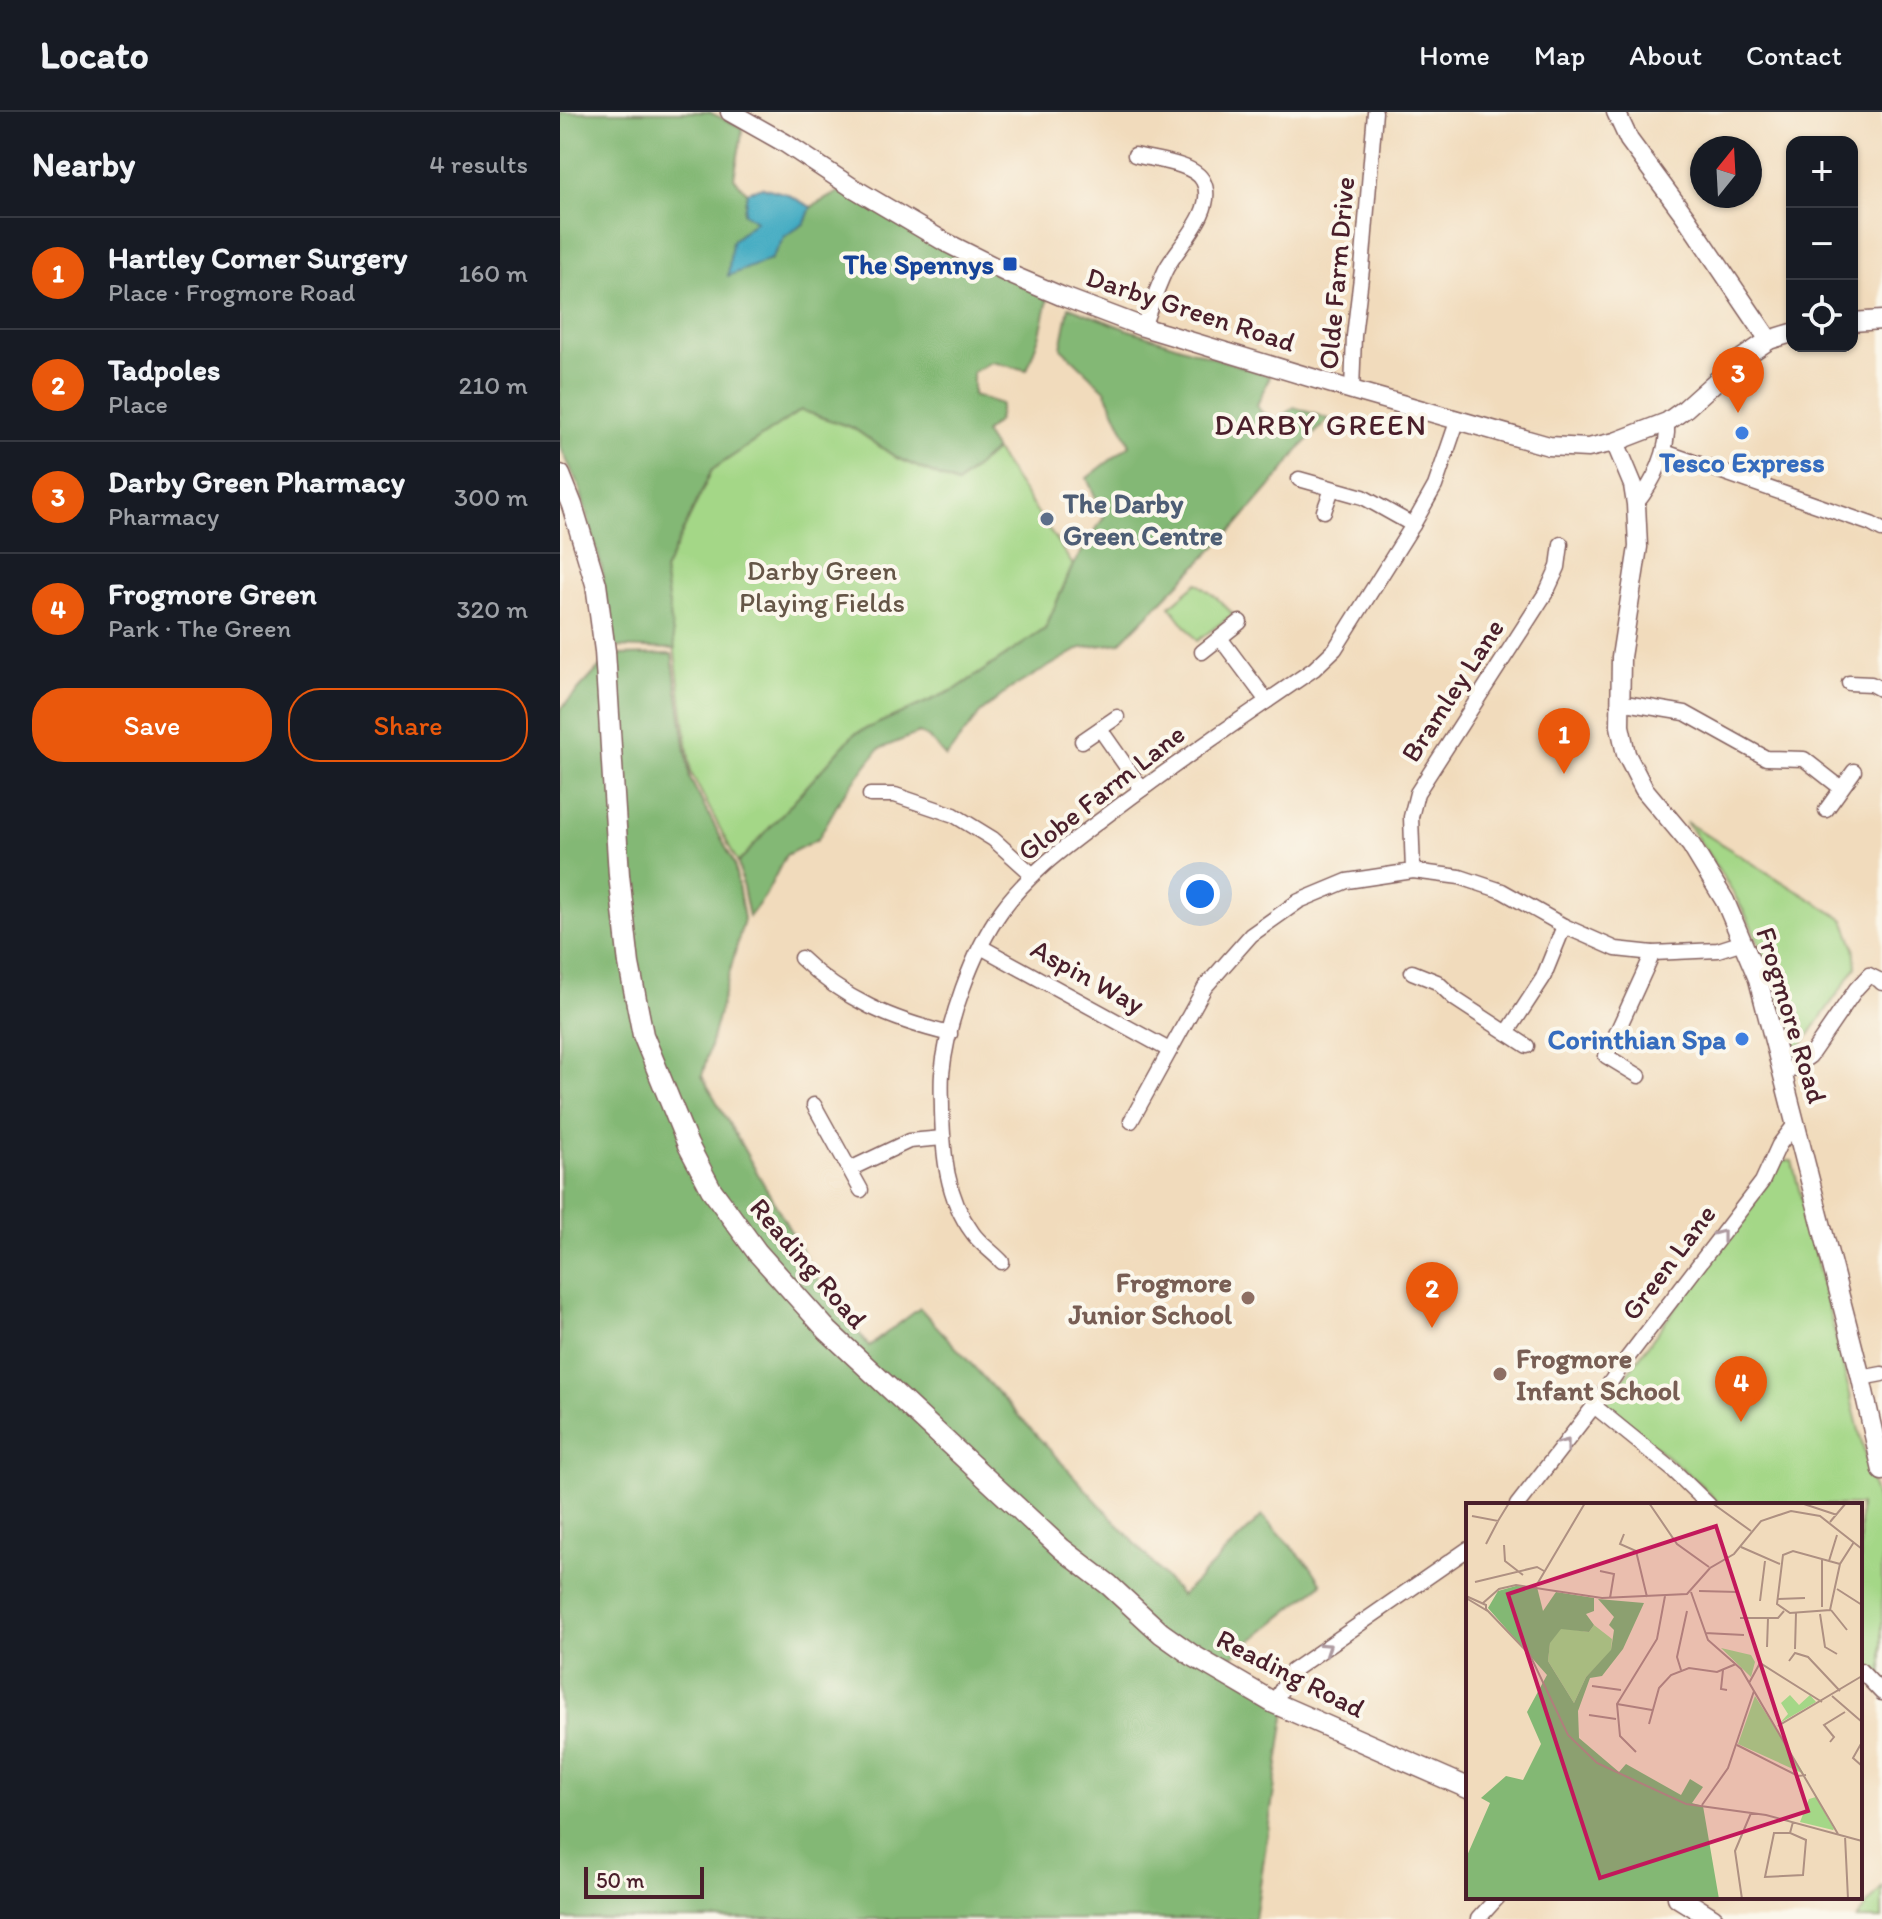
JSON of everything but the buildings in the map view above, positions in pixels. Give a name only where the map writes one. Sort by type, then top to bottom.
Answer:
[{"type":"main road","name":"Reading Road","points":[[560,475],[596,584],[605,651],[619,875],[629,964],[643,1035],[688,1145],[711,1189],[757,1252],[828,1331],[1062,1549],[1109,1585],[1161,1633],[1274,1703],[1466,1787]]},
{"type":"main road","points":[[1681,1899],[1713,1919]]},
{"type":"street","name":"Olde Farm Drive","points":[[1352,390],[1354,336],[1375,112]]},
{"type":"street","points":[[1616,112],[1629,140],[1769,340]]},
{"type":"street","name":"Darby Green Road","points":[[738,114],[850,186],[945,242],[1009,274],[1143,327],[1549,446],[1588,448],[1615,442],[1667,422],[1741,359],[1769,340],[1786,335]]},
{"type":"street","points":[[1135,155],[1188,167],[1203,180],[1206,197],[1199,221],[1159,283],[1143,327]]},
{"type":"street","points":[[1858,322],[1882,320]]},
{"type":"street","name":"Globe Farm Lane","points":[[1002,1262],[972,1233],[951,1193],[943,1138],[942,1074],[964,984],[981,947],[1002,910],[1056,853],[1314,669],[1335,649],[1435,486],[1458,419]]},
{"type":"street","points":[[1636,504],[1645,493],[1665,452],[1667,422]]},
{"type":"street","name":"Frogmore Road","points":[[1615,442],[1633,485],[1636,504],[1637,562],[1621,657],[1619,702],[1626,754],[1644,789],[1691,845],[1725,901],[1758,979],[1882,1471]]},
{"type":"street","points":[[1665,452],[1882,530]]},
{"type":"street","points":[[1299,479],[1363,497],[1413,525]]},
{"type":"street","points":[[1324,511],[1332,489]]},
{"type":"street","name":"Bramley Lane","points":[[1413,871],[1411,817],[1417,793],[1547,591],[1558,567],[1561,544]]},
{"type":"street","points":[[1202,652],[1240,622]]},
{"type":"street","points":[[1220,638],[1267,701]]},
{"type":"street","points":[[1849,683],[1871,684],[1882,690]]},
{"type":"street","points":[[1619,702],[1685,713],[1766,758],[1804,759],[1841,788]]},
{"type":"street","points":[[1082,741],[1117,717]]},
{"type":"street","points":[[1100,729],[1142,789]]},
{"type":"street","points":[[1826,810],[1854,771]]},
{"type":"street","points":[[870,795],[895,795],[954,815],[993,839],[1033,875]]},
{"type":"street","points":[[1131,1121],[1205,987],[1251,935],[1299,901],[1347,881],[1413,871],[1460,877],[1502,891],[1564,926],[1616,949],[1653,953],[1718,950],[1743,942]]},
{"type":"street","points":[[1507,1033],[1543,978],[1564,926]]},
{"type":"street","name":"Aspin Way","points":[[981,947],[1169,1050]]},
{"type":"street","points":[[1639,1076],[1606,1056],[1653,953]]},
{"type":"street","points":[[801,958],[816,973],[879,1012],[950,1034]]},
{"type":"street","points":[[1412,972],[1437,982],[1455,999],[1527,1046]]},
{"type":"street","points":[[1782,1076],[1810,1056],[1869,975],[1882,983]]},
{"type":"street","points":[[814,1105],[861,1190]]},
{"type":"street","name":"Green Lane","points":[[1519,1503],[1762,1182],[1779,1145],[1796,1123]]},
{"type":"street","points":[[850,1169],[909,1141],[943,1138]]},
{"type":"street","points":[[1861,1378],[1882,1374]]},
{"type":"street","points":[[1594,1406],[1673,1470],[1707,1503]]},
{"type":"street","points":[[1274,1703],[1292,1671],[1466,1550]]},
{"type":"street","points":[[1862,1672],[1882,1693]]},
{"type":"street","points":[[1478,1919],[1496,1899]]},
{"type":"green space","points":[[560,112],[709,112],[743,128],[734,178],[747,192],[744,213],[757,220],[771,259],[785,236],[805,223],[811,207],[844,189],[1048,300],[1027,370],[991,362],[973,372],[973,395],[1001,404],[998,421],[984,433],[995,450],[957,484],[897,458],[853,428],[801,410],[712,470],[664,571],[675,649],[611,647],[602,569],[579,486],[560,446]]},
{"type":"green space","points":[[1069,307],[1270,376],[1257,405],[1261,412],[1277,420],[1294,407],[1329,419],[1299,449],[1236,526],[1120,643],[1081,648],[1010,689],[980,713],[946,757],[928,737],[919,733],[879,749],[841,798],[818,839],[786,855],[765,896],[749,917],[738,863],[854,734],[956,689],[1045,629],[1073,565],[1104,517],[1087,478],[1130,445],[1105,390],[1061,348]]},
{"type":"green space","name":"Darby Green Playing Fields","points":[[801,410],[853,428],[897,458],[957,484],[995,450],[1073,565],[1045,629],[956,689],[854,734],[738,863],[691,773],[664,571],[712,470]]},
{"type":"green space","points":[[1197,583],[1233,614],[1197,641],[1170,606]]},
{"type":"green space","points":[[672,654],[690,779],[734,863],[744,919],[702,1076],[819,1281],[869,1346],[920,1308],[1181,1596],[1262,1516],[1311,1567],[1322,1584],[1226,1661],[1288,1696],[1255,1919],[560,1919],[560,710],[611,655]]},
{"type":"green space","points":[[1686,822],[1844,920],[1854,946],[1856,967],[1802,1045],[1793,1048],[1787,1041],[1767,967],[1749,921]]},
{"type":"green space","points":[[1783,1161],[1792,1161],[1882,1523],[1882,1687],[1862,1668],[1862,1503],[1718,1503],[1605,1404]]},
{"type":"green space","points":[[1882,1887],[1882,1919],[1856,1919]]},
{"type":"water","points":[[762,187],[787,194],[811,207],[805,223],[785,236],[771,259],[728,276],[732,241],[756,221],[744,213],[747,192]]},
{"type":"place","name":"The Spennys","points":[[1010,264]]},
{"type":"place","name":"Darby Green Pharmacy","points":[[1738,413]]},
{"type":"place","name":"Tesco Express","points":[[1742,433]]},
{"type":"place","name":"The Darby Green Centre","points":[[1047,519]]},
{"type":"place","name":"Hartley Corner Surgery","points":[[1564,774]]},
{"type":"place","name":"Corinthian Spa","points":[[1742,1039]]},
{"type":"place","name":"Frogmore Junior School","points":[[1248,1298]]},
{"type":"place","name":"Tadpoles","points":[[1432,1328]]},
{"type":"place","name":"Frogmore Infant School","points":[[1500,1374]]},
{"type":"place","name":"Frogmore Green","points":[[1741,1422]]},
{"type":"district","name":"DARBY GREEN","points":[[1321,424]]}]
